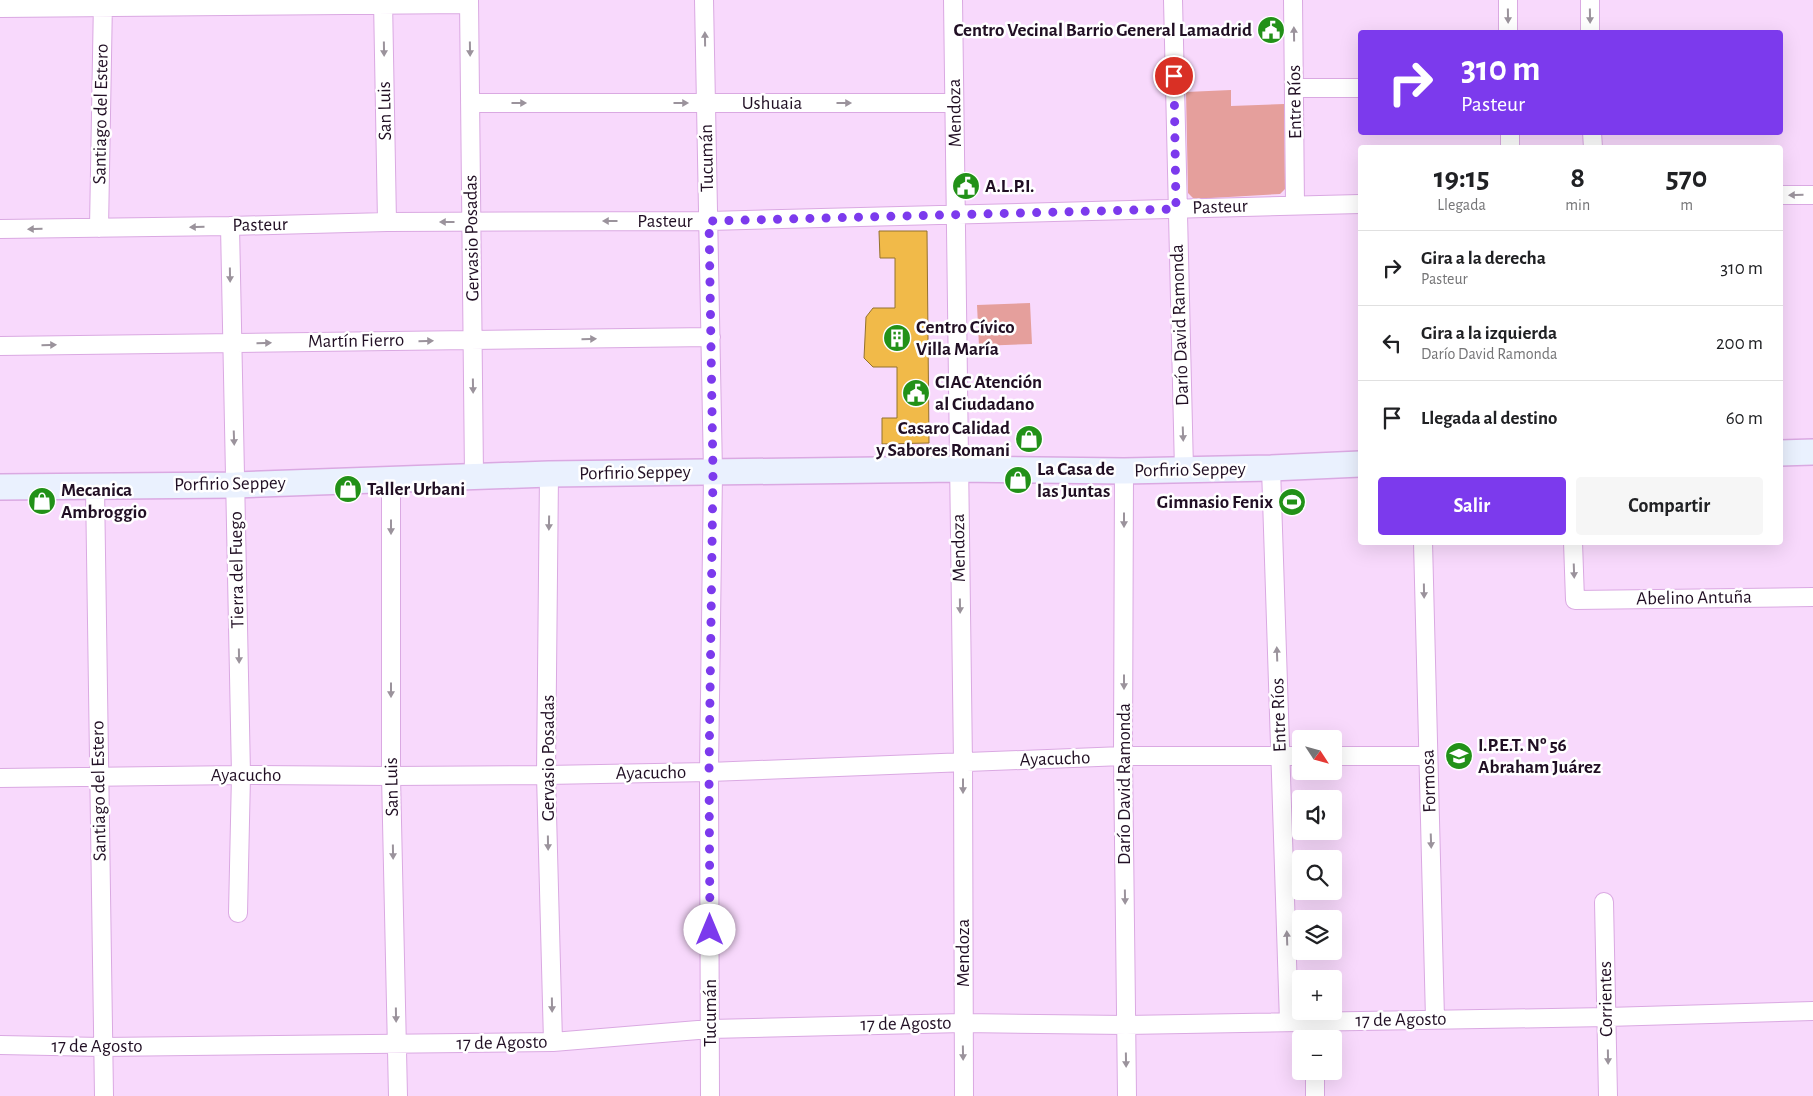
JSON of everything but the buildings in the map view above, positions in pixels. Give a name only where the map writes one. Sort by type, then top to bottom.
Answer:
[{"type":"main road","points":[[1783,453],[1813,452]]},
{"type":"main road","name":"Porfirio Seppey","points":[[0,482],[95,486],[235,485],[391,478],[549,474],[958,470],[1124,471],[1358,464]]},
{"type":"street","name":"Tucumán","points":[[704,0],[713,473],[709,772],[710,1096]]},
{"type":"street","name":"Mendoza","points":[[953,0],[963,763],[964,1096]]},
{"type":"street","name":"Darío David Ramonda","points":[[1172,0],[1184,470]]},
{"type":"street","name":"Entre Ríos","points":[[1293,0],[1295,205]]},
{"type":"street","points":[[1508,0],[1508,30]]},
{"type":"street","points":[[1590,0],[1590,30]]},
{"type":"street","name":"San Luis","points":[[383,2],[387,222]]},
{"type":"street","points":[[0,8],[103,3],[469,2]]},
{"type":"street","name":"Gervasio Posadas","points":[[469,2],[474,476]]},
{"type":"street","name":"Santiago del Estero","points":[[99,228],[103,3]]},
{"type":"street","points":[[1295,88],[1358,88]]},
{"type":"street","name":"Ushuaia","points":[[470,103],[954,103]]},
{"type":"street","points":[[1783,195],[1813,195]]},
{"type":"street","name":"Pasteur","points":[[0,229],[387,222],[709,221],[1358,204]]},
{"type":"street","name":"Tierra del Fuego","points":[[230,226],[241,774],[238,913]]},
{"type":"street","name":"Martín Fierro","points":[[0,346],[711,337]]},
{"type":"street","name":"Entre Ríos","points":[[1271,468],[1290,1022]]},
{"type":"street","name":"Darío David Ramonda","points":[[1124,471],[1123,756],[1127,1096]]},
{"type":"street","name":"Gervasio Posadas","points":[[549,474],[546,775],[553,1042]]},
{"type":"street","name":"San Luis","points":[[391,478],[391,776],[398,1096]]},
{"type":"street","name":"Santiago del Estero","points":[[95,486],[104,1096]]},
{"type":"street","name":"Formosa","points":[[1423,545],[1435,1019]]},
{"type":"street","name":"Abelino Antuña","points":[[1574,545],[1575,600],[1813,597]]},
{"type":"street","name":"Ayacucho","points":[[0,778],[241,774],[391,776],[546,775],[709,772],[1123,756],[1292,756]]},
{"type":"street","points":[[1342,756],[1428,756]]},
{"type":"street","name":"Corrientes","points":[[1604,902],[1608,1096]]},
{"type":"street","name":"17 de Agosto","points":[[0,1045],[102,1047],[553,1042],[710,1029],[963,1023],[1126,1025],[1290,1022],[1314,1030],[1435,1019],[1607,1017],[1813,1011]]},
{"type":"street","points":[[1315,1080],[1315,1096]]},
{"type":"shaded area","points":[[1231,90],[1231,106],[1284,104],[1285,189],[1280,194],[1194,199],[1188,193],[1186,92]]},
{"type":"shaded area","points":[[1030,303],[1032,344],[979,346],[977,305]]},
{"type":"place","name":"Centro Vecinal Barrio General Lamadrid","points":[[1271,30]]},
{"type":"place","name":"A.L.P.I.","points":[[966,186]]},
{"type":"place","name":"Centro Cívico Villa María","points":[[897,338]]},
{"type":"place","name":"CIAC Atención al Ciudadano","points":[[916,393]]},
{"type":"place","name":"Casaro Calidad y Sabores Romani","points":[[1029,439]]},
{"type":"place","name":"La Casa de las Juntas","points":[[1018,480]]},
{"type":"place","name":"Taller Urbani","points":[[348,489]]},
{"type":"place","name":"Mecanica Ambroggio","points":[[42,501]]},
{"type":"place","name":"Gimnasio Fenix","points":[[1292,502]]},
{"type":"place","name":"I.P.E.T. Nº 56 Abraham Juárez","points":[[1459,756]]},
{"type":"route","points":[[710,930],[709,772],[713,473],[709,221],[1176,209],[1174,76]]}]
